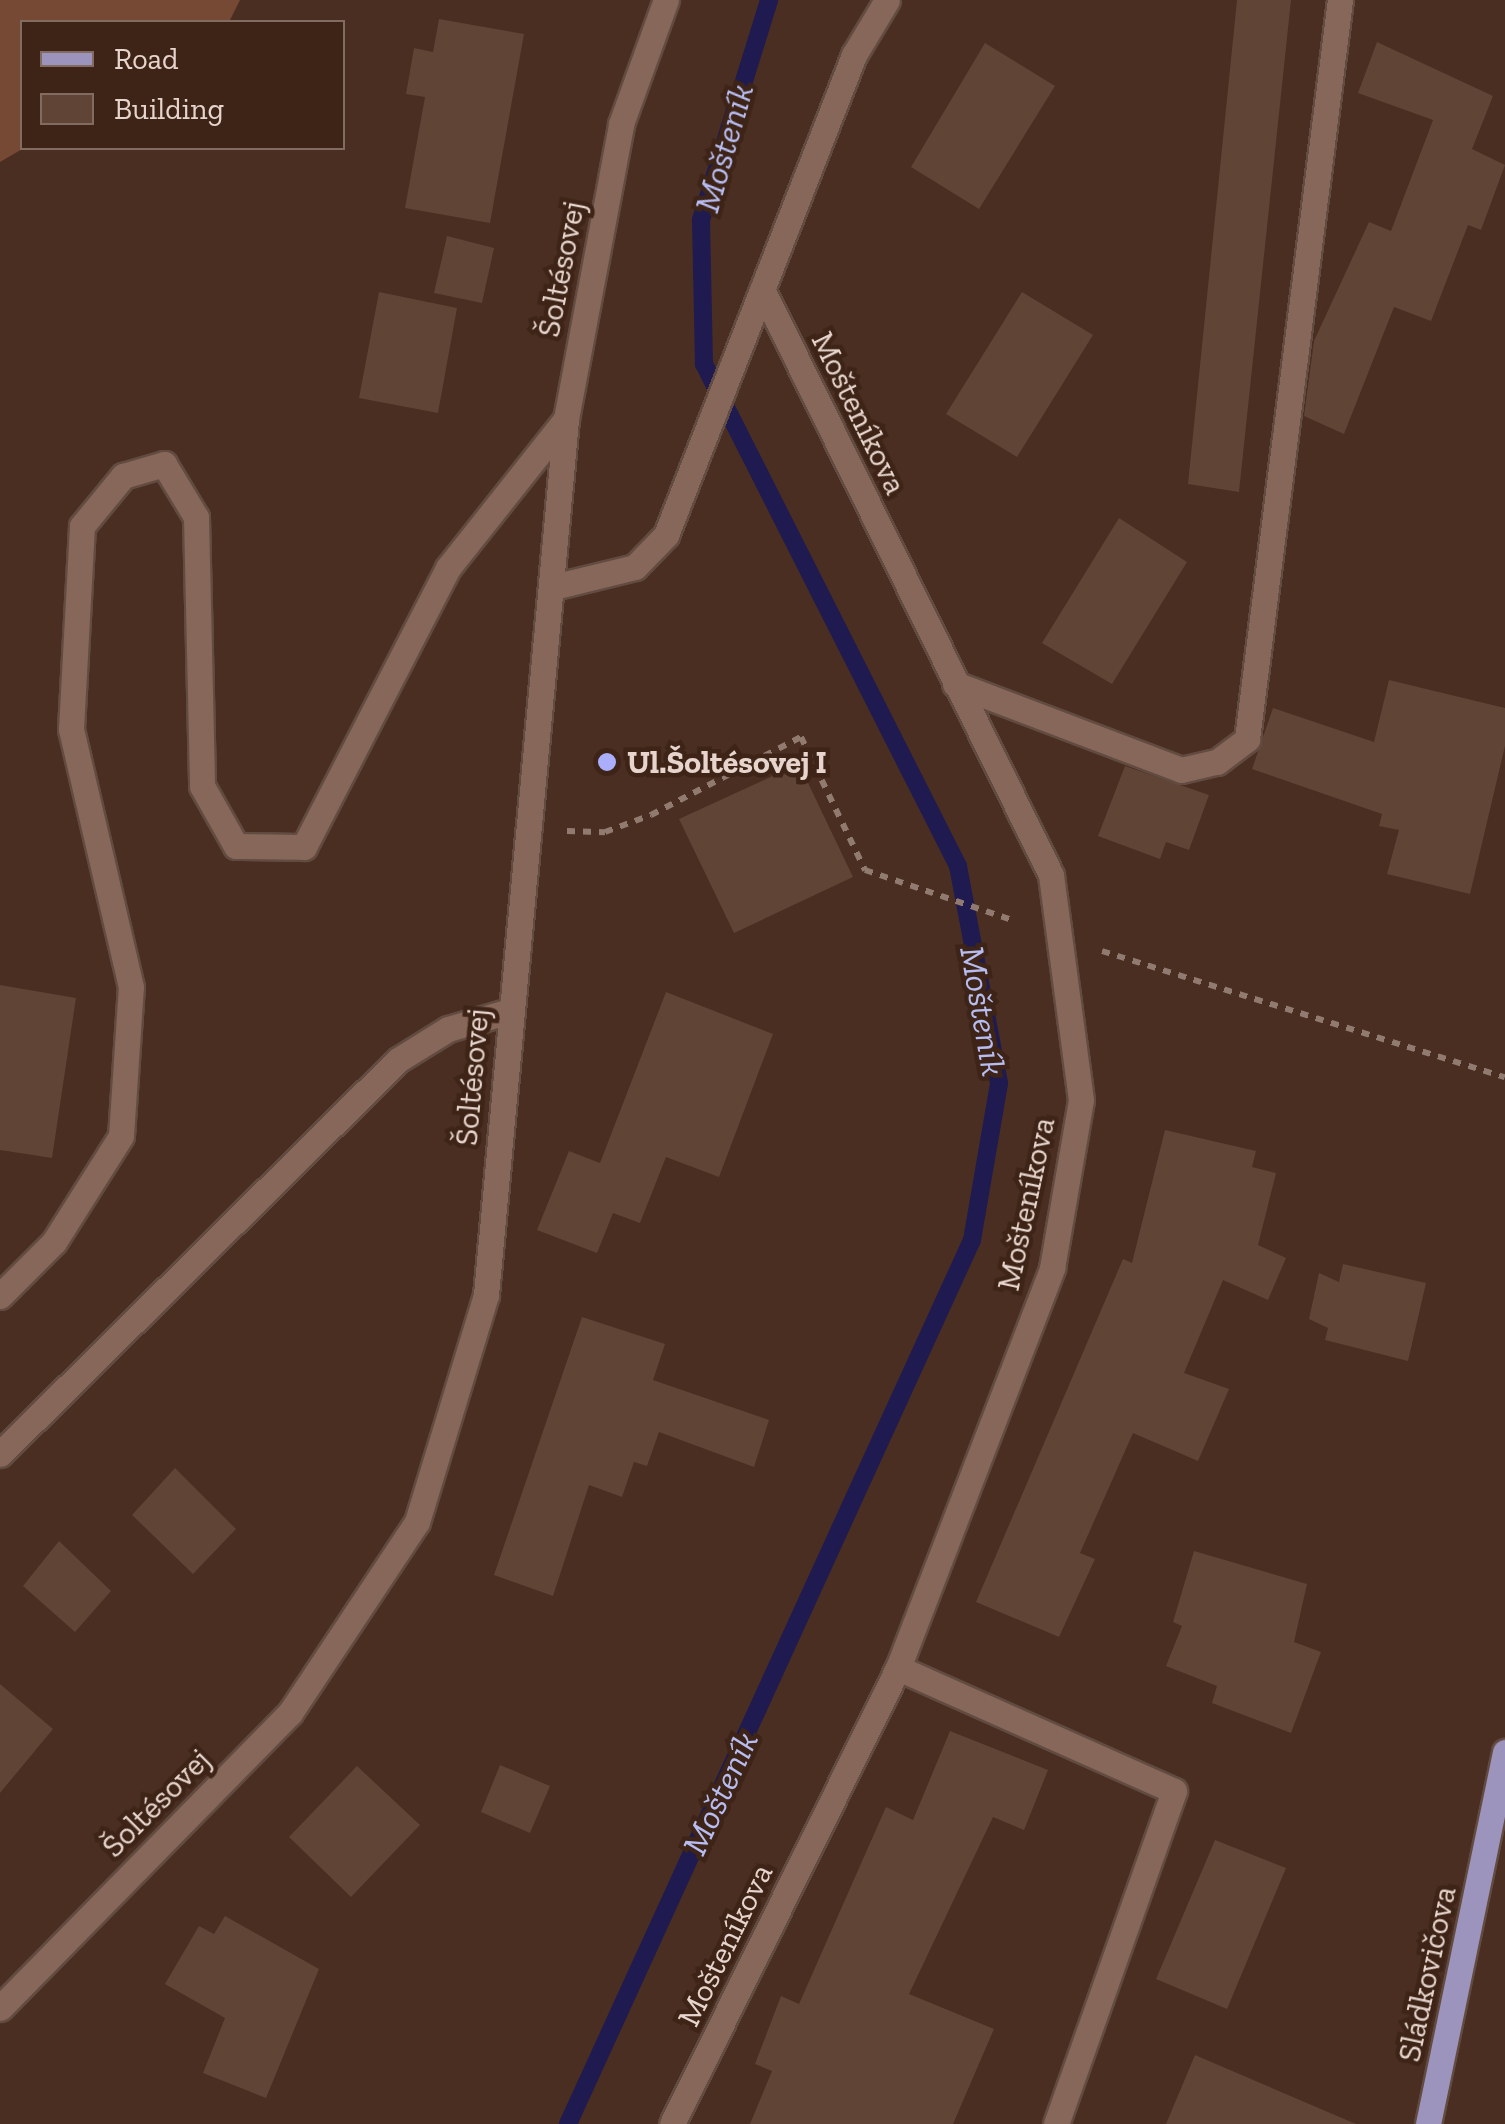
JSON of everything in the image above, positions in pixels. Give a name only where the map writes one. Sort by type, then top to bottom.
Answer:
[{"type":"main road","name":"Sládkovičova","points":[[1428,2124],[1497,1839],[1505,1752]]},
{"type":"street","name":"Šoltésovej","points":[[0,2008],[290,1713],[416,1522],[486,1296],[566,419],[621,124],[666,0]]},
{"type":"street","points":[[552,588],[635,567],[666,534],[854,55],[887,0]]},
{"type":"street","points":[[956,684],[1181,770],[1217,762],[1247,739],[1340,0]]},
{"type":"street","name":"Mošteníkova","points":[[672,2124],[898,1668],[1052,1268],[1082,1100],[1051,875],[762,289]]},
{"type":"street","points":[[0,1296],[54,1242],[120,1136],[131,986],[71,729],[82,526],[123,476],[164,464],[196,516],[202,786],[236,846],[304,847],[448,568],[566,419]]},
{"type":"street","points":[[0,1454],[398,1060],[448,1029],[510,1011]]},
{"type":"street","points":[[898,1668],[1174,1790],[1056,2124]]},
{"type":"path","points":[[531,830],[605,832],[801,737],[865,870],[1505,1078]]},
{"type":"shaded area","points":[[0,0],[240,0],[230,20],[20,20],[21,150],[0,162]]},
{"type":"building","points":[[1237,0],[1291,0],[1239,492],[1188,484]]},
{"type":"building","points":[[439,19],[524,34],[490,223],[405,208],[425,97],[406,94],[414,48],[433,52]]},
{"type":"building","points":[[1377,42],[1493,96],[1472,149],[1505,165],[1481,230],[1468,225],[1431,321],[1394,307],[1344,434],[1304,416],[1314,341],[1369,222],[1391,231],[1433,120],[1358,93]]},
{"type":"building","points":[[985,43],[1055,86],[979,209],[911,167]]},
{"type":"building","points":[[447,236],[494,248],[482,303],[434,293]]},
{"type":"building","points":[[379,292],[457,308],[438,413],[359,398]]},
{"type":"building","points":[[1022,292],[1093,335],[1017,457],[946,414]]},
{"type":"building","points":[[1119,518],[1187,562],[1112,684],[1042,643]]},
{"type":"building","points":[[1389,680],[1505,708],[1505,746],[1470,894],[1387,874],[1399,830],[1379,826],[1382,814],[1252,769],[1273,708],[1374,742]]},
{"type":"building","points":[[799,764],[853,877],[734,933],[679,819]]},
{"type":"building","points":[[1125,766],[1209,795],[1189,850],[1166,842],[1160,859],[1098,836]]},
{"type":"building","points":[[0,985],[76,998],[52,1158],[0,1150]]},
{"type":"building","points":[[666,992],[773,1034],[719,1177],[666,1157],[640,1223],[613,1213],[597,1253],[537,1230],[569,1151],[600,1163]]},
{"type":"building","points":[[1165,1130],[1256,1151],[1252,1167],[1276,1173],[1258,1245],[1286,1258],[1268,1300],[1223,1280],[1184,1373],[1229,1389],[1198,1461],[1133,1433],[1080,1553],[1095,1559],[1059,1637],[976,1602],[1123,1259],[1132,1263]]},
{"type":"building","points":[[1343,1264],[1426,1283],[1408,1361],[1325,1340],[1328,1328],[1309,1319],[1319,1273],[1339,1282]]},
{"type":"building","points":[[582,1317],[665,1344],[653,1380],[769,1420],[754,1467],[659,1432],[647,1466],[634,1462],[622,1497],[589,1485],[553,1596],[494,1575]]},
{"type":"building","points":[[175,1468],[236,1529],[193,1574],[132,1515]]},
{"type":"building","points":[[59,1541],[111,1591],[75,1632],[23,1586]]},
{"type":"building","points":[[1194,1551],[1307,1584],[1294,1642],[1321,1652],[1291,1733],[1212,1703],[1217,1686],[1166,1666],[1182,1626],[1173,1622]]},
{"type":"building","points":[[0,1684],[53,1729],[0,1793]]},
{"type":"building","points":[[950,1731],[1048,1770],[1024,1830],[993,1817],[909,1994],[994,2029],[953,2124],[750,2124],[772,2071],[755,2064],[781,1996],[799,2004],[886,1807],[913,1820]]},
{"type":"building","points":[[500,1765],[550,1786],[530,1833],[481,1812]]},
{"type":"building","points":[[357,1766],[420,1825],[351,1897],[289,1837]]},
{"type":"building","points":[[1215,1840],[1286,1868],[1227,2009],[1156,1979]]},
{"type":"building","points":[[225,1916],[319,1969],[266,2098],[203,2073],[225,2018],[165,1984],[199,1926],[214,1934]]},
{"type":"building","points":[[1195,2055],[1356,2124],[1166,2124]]},
{"type":"waterway","name":"Mošteník","points":[[568,2124],[972,1240],[999,1083],[958,866],[704,364],[701,220],[769,0]]},
{"type":"place","name":"Ul.Šoltésovej I","points":[[607,762]]}]
